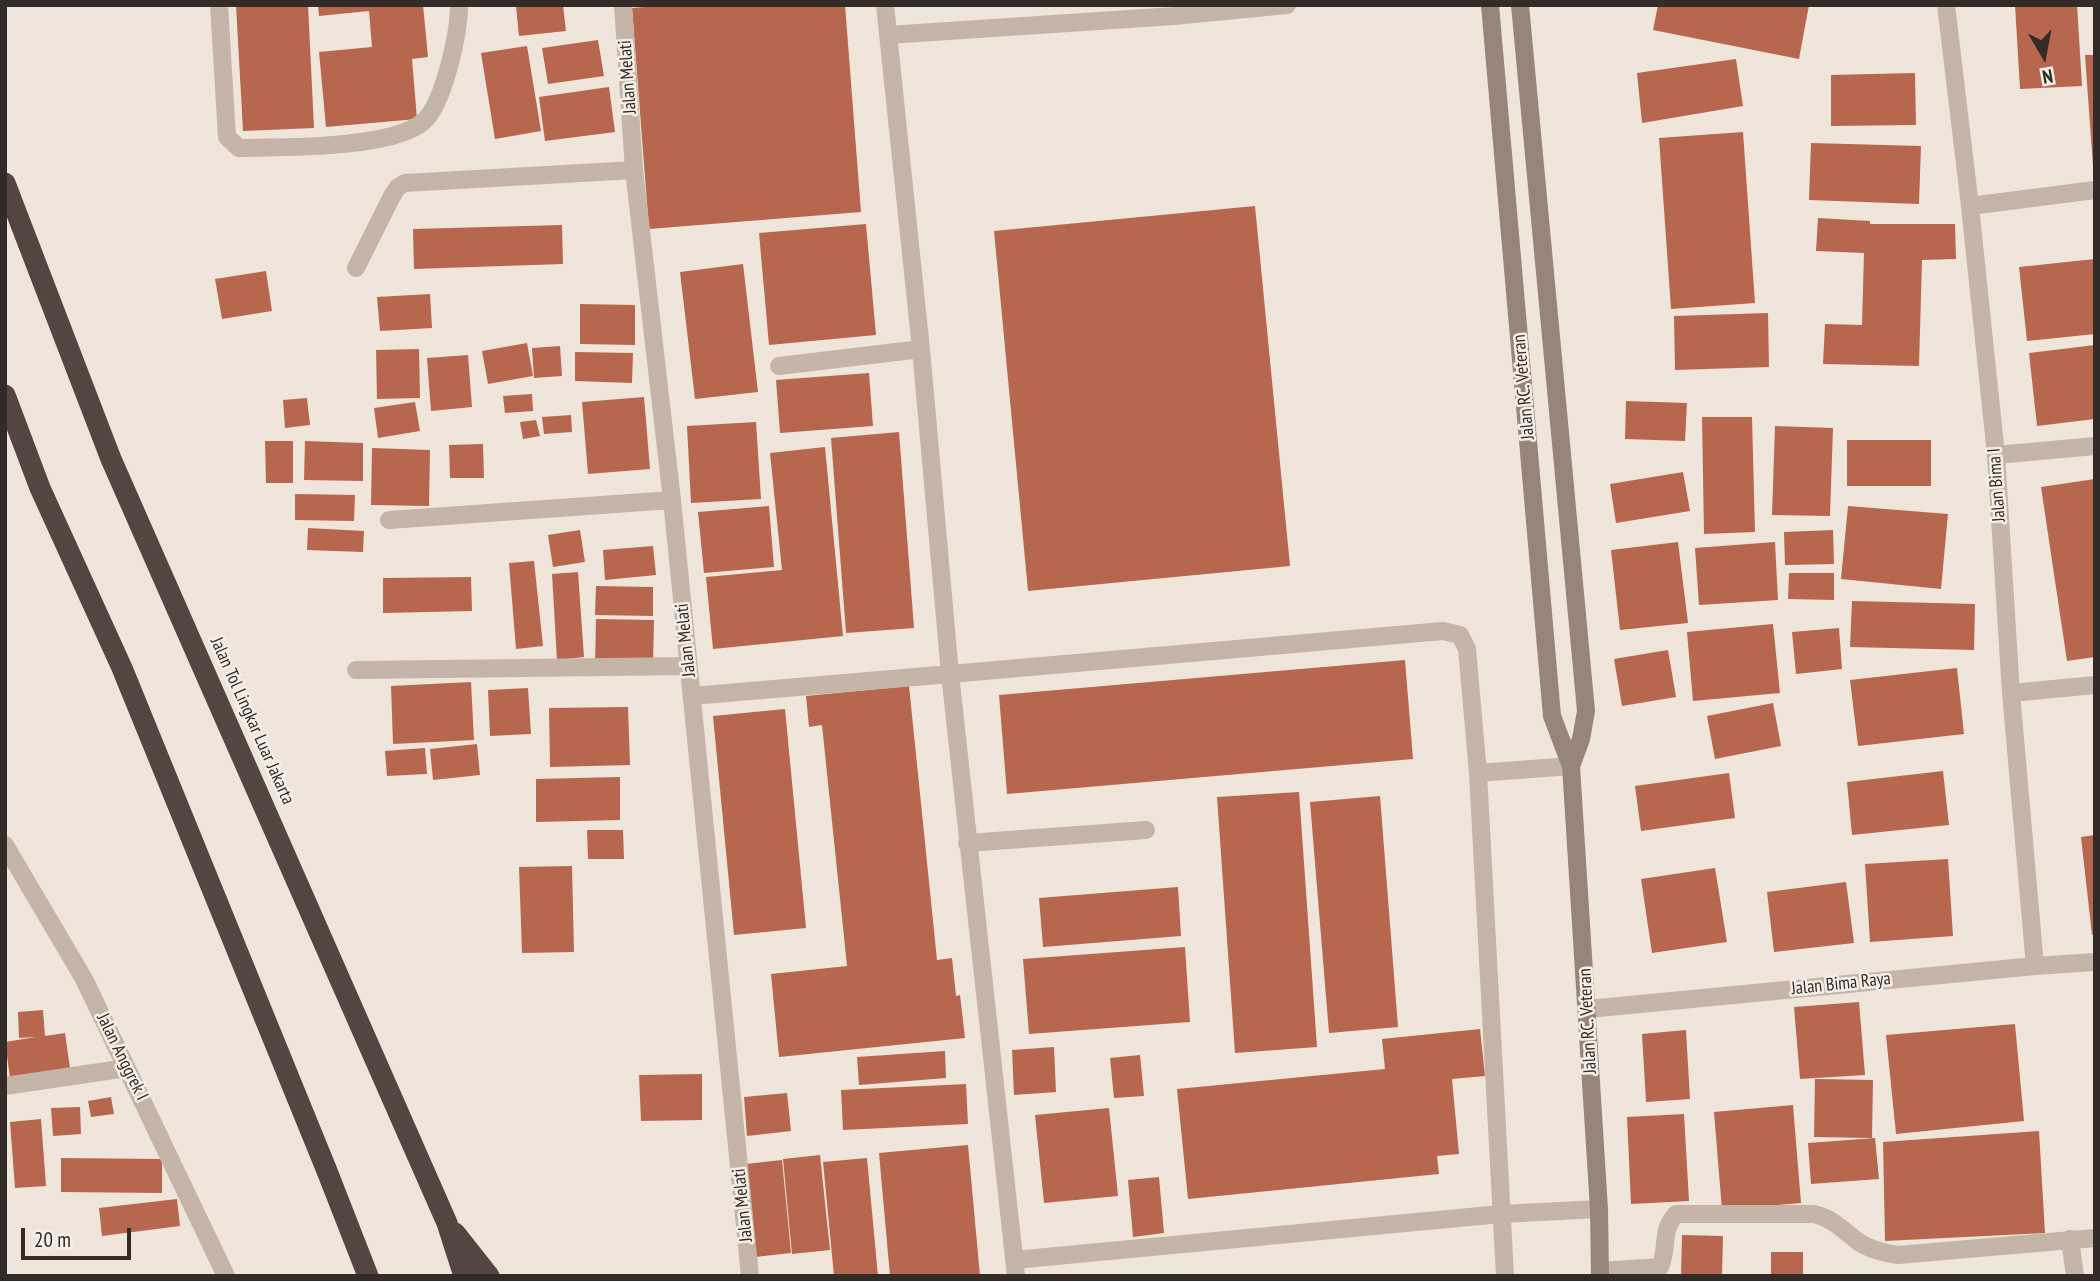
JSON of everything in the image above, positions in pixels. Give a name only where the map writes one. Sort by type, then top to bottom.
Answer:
[{"type":"highway","name":"Jalan Tol Lingkar Luar Jakarta","points":[[5,183],[111,459],[447,1223],[464,1276]]},
{"type":"highway","points":[[5,395],[40,488],[122,668],[368,1276]]},
{"type":"highway","points":[[447,1223],[489,1276]]},
{"type":"main road","points":[[1491,14],[1520,11]]},
{"type":"main road","name":"Jalan RC. Veteran","points":[[1520,11],[1587,711],[1571,766]]},
{"type":"main road","name":"Jalan RC. Veteran","points":[[1491,14],[1552,716],[1571,766],[1588,1009],[1600,1273]]},
{"type":"main road","points":[[1506,183],[1536,179]]},
{"type":"street","points":[[219,5],[228,137],[239,148],[345,144],[408,131],[425,120],[436,104],[452,56],[459,22],[458,5]]},
{"type":"street","name":"Jalan Melati","points":[[623,5],[634,170],[672,500],[750,1276]]},
{"type":"street","points":[[885,5],[921,349],[967,843],[1015,1268],[1501,1214],[1599,1209]]},
{"type":"street","points":[[888,35],[1173,11],[1287,5]]},
{"type":"street","name":"Jalan Bima I","points":[[1947,5],[1996,455],[2011,693],[2035,966]]},
{"type":"street","points":[[356,268],[392,196],[398,187],[405,183],[634,170]]},
{"type":"street","points":[[1970,206],[2095,190]]},
{"type":"street","points":[[779,366],[921,349]]},
{"type":"street","points":[[1996,455],[2095,446]]},
{"type":"street","points":[[389,520],[672,500]]},
{"type":"street","points":[[692,696],[1449,632],[1460,635],[1467,649],[1478,773],[1505,1276]]},
{"type":"street","points":[[356,670],[688,666]]},
{"type":"street","points":[[2011,693],[2095,685]]},
{"type":"street","points":[[1478,773],[1571,766]]},
{"type":"street","points":[[967,843],[1146,830]]},
{"type":"street","name":"Jalan Anggrek I","points":[[5,845],[84,979],[226,1276]]},
{"type":"street","name":"Jalan Bima Raya","points":[[1588,1009],[2095,962]]},
{"type":"street","points":[[5,1086],[127,1068]]},
{"type":"street","points":[[1600,1273],[1660,1268],[1664,1259],[1668,1223],[1676,1214],[1814,1214],[1829,1218],[1866,1246],[1898,1255],[2095,1238]]},
{"type":"street","points":[[2070,1239],[2075,1276]]},
{"type":"building","points":[[236,5],[308,5],[314,128],[243,131]]},
{"type":"building","points":[[318,5],[423,5],[428,57],[412,59],[417,119],[326,127],[319,52],[372,47],[369,11],[319,16]]},
{"type":"building","points":[[563,5],[566,31],[519,36],[516,6]]},
{"type":"building","points":[[670,5],[845,5],[861,212],[649,229],[632,8]]},
{"type":"building","points":[[1658,5],[1809,5],[1799,59],[1653,30]]},
{"type":"building","points":[[2015,5],[2077,5],[2082,86],[2020,89]]},
{"type":"building","points":[[598,40],[604,76],[548,84],[542,48]]},
{"type":"building","points":[[527,46],[541,131],[495,139],[481,53]]},
{"type":"building","points":[[2085,55],[2095,55],[2095,166],[2093,166]]},
{"type":"building","points":[[1736,59],[1743,106],[1642,123],[1637,73]]},
{"type":"building","points":[[1915,73],[1916,125],[1831,126],[1831,75]]},
{"type":"building","points":[[609,87],[615,132],[545,141],[539,97]]},
{"type":"building","points":[[1743,132],[1755,303],[1671,309],[1659,138]]},
{"type":"building","points":[[1811,143],[1921,146],[1919,204],[1809,200]]},
{"type":"building","points":[[1255,206],[1290,566],[1028,591],[994,231]]},
{"type":"building","points":[[1818,218],[1870,221],[1870,224],[1955,224],[1956,259],[1922,260],[1919,366],[1823,364],[1825,324],[1862,325],[1864,253],[1816,251]]},
{"type":"building","points":[[866,224],[876,335],[769,345],[759,233]]},
{"type":"building","points":[[562,225],[563,264],[414,269],[413,229]]},
{"type":"building","points":[[2095,259],[2095,334],[2027,341],[2019,267]]},
{"type":"building","points":[[743,264],[758,392],[695,399],[680,272]]},
{"type":"building","points":[[266,271],[272,311],[222,319],[215,279]]},
{"type":"building","points":[[430,294],[432,328],[380,331],[377,297]]},
{"type":"building","points":[[580,304],[635,305],[635,345],[580,344]]},
{"type":"building","points":[[1768,313],[1769,367],[1675,370],[1674,316]]},
{"type":"building","points":[[527,343],[533,376],[488,384],[482,351]]},
{"type":"building","points":[[2095,345],[2095,419],[2037,426],[2029,353]]},
{"type":"building","points":[[560,346],[562,376],[534,378],[532,348]]},
{"type":"building","points":[[419,349],[420,398],[377,399],[376,350]]},
{"type":"building","points":[[575,352],[633,353],[632,383],[575,381]]},
{"type":"building","points":[[468,355],[472,407],[431,411],[427,358]]},
{"type":"building","points":[[869,373],[873,426],[780,433],[776,380]]},
{"type":"building","points":[[532,394],[533,411],[505,413],[503,396]]},
{"type":"building","points":[[644,397],[650,469],[588,474],[582,402]]},
{"type":"building","points":[[307,398],[310,425],[285,428],[283,400]]},
{"type":"building","points":[[1626,401],[1687,403],[1685,441],[1625,439]]},
{"type":"building","points":[[415,402],[420,431],[378,438],[374,408]]},
{"type":"building","points":[[571,415],[572,432],[544,434],[542,417]]},
{"type":"building","points":[[1702,417],[1752,417],[1755,532],[1704,534]]},
{"type":"building","points":[[536,420],[540,436],[523,439],[520,422]]},
{"type":"building","points":[[756,422],[761,499],[691,503],[687,426]]},
{"type":"building","points":[[1775,426],[1833,428],[1830,516],[1772,515]]},
{"type":"building","points":[[899,432],[914,628],[846,633],[831,438]]},
{"type":"building","points":[[1847,440],[1931,440],[1931,486],[1847,486]]},
{"type":"building","points":[[265,441],[293,441],[293,483],[266,483]]},
{"type":"building","points":[[305,441],[363,443],[363,481],[304,480]]},
{"type":"building","points":[[483,444],[484,478],[450,478],[449,445]]},
{"type":"building","points":[[825,447],[843,636],[713,649],[706,577],[782,570],[770,453]]},
{"type":"building","points":[[372,448],[430,450],[429,506],[371,505]]},
{"type":"building","points":[[1683,472],[1690,511],[1616,523],[1610,484]]},
{"type":"building","points":[[2095,479],[2095,657],[2067,661],[2041,487]]},
{"type":"building","points":[[295,494],[355,495],[354,521],[295,520]]},
{"type":"building","points":[[769,506],[774,567],[704,573],[698,512]]},
{"type":"building","points":[[1848,506],[1948,514],[1941,589],[1841,579]]},
{"type":"building","points":[[308,528],[364,531],[363,552],[307,550]]},
{"type":"building","points":[[580,530],[585,562],[553,567],[548,535]]},
{"type":"building","points":[[1833,530],[1834,564],[1785,565],[1784,532]]},
{"type":"building","points":[[1678,542],[1688,623],[1620,630],[1611,550]]},
{"type":"building","points":[[1775,542],[1778,600],[1699,605],[1695,548]]},
{"type":"building","points":[[653,546],[656,575],[605,580],[603,550]]},
{"type":"building","points":[[534,561],[543,646],[516,649],[509,563]]},
{"type":"building","points":[[578,572],[584,657],[557,660],[552,574]]},
{"type":"building","points":[[1789,573],[1834,573],[1834,600],[1788,599]]},
{"type":"building","points":[[471,577],[472,611],[383,613],[383,578]]},
{"type":"building","points":[[596,586],[653,587],[653,616],[595,615]]},
{"type":"building","points":[[1852,601],[1975,604],[1974,650],[1850,647]]},
{"type":"building","points":[[596,619],[654,620],[653,665],[595,664]]},
{"type":"building","points":[[1773,624],[1780,693],[1693,701],[1687,632]]},
{"type":"building","points":[[1839,628],[1842,669],[1796,674],[1792,632]]},
{"type":"building","points":[[1668,650],[1676,697],[1622,706],[1614,659]]},
{"type":"building","points":[[1405,660],[1413,759],[1007,794],[999,695]]},
{"type":"building","points":[[1957,668],[1964,734],[1858,746],[1850,680]]},
{"type":"building","points":[[471,682],[474,740],[393,744],[391,686]]},
{"type":"building","points":[[909,686],[937,960],[952,958],[956,996],[960,995],[965,1038],[779,1057],[771,974],[847,966],[822,725],[809,727],[806,696]]},
{"type":"building","points":[[528,688],[531,734],[490,736],[488,690]]},
{"type":"building","points":[[1773,703],[1781,746],[1715,759],[1707,716]]},
{"type":"building","points":[[628,707],[630,765],[550,767],[549,708]]},
{"type":"building","points":[[785,709],[806,928],[734,935],[713,716]]},
{"type":"building","points":[[477,744],[480,775],[433,780],[430,749]]},
{"type":"building","points":[[425,748],[427,774],[387,776],[385,751]]},
{"type":"building","points":[[1943,771],[1949,825],[1852,835],[1847,782]]},
{"type":"building","points":[[1729,773],[1735,818],[1641,831],[1635,786]]},
{"type":"building","points":[[620,777],[620,820],[536,822],[536,779]]},
{"type":"building","points":[[1299,792],[1317,1047],[1235,1053],[1217,797]]},
{"type":"building","points":[[1380,796],[1398,1027],[1329,1033],[1310,802]]},
{"type":"building","points":[[587,830],[623,830],[624,859],[588,859]]},
{"type":"building","points":[[2095,835],[2095,934],[2092,935],[2081,837]]},
{"type":"building","points":[[1948,859],[1953,936],[1870,942],[1865,864]]},
{"type":"building","points":[[572,866],[574,952],[522,953],[519,867]]},
{"type":"building","points":[[1715,868],[1727,942],[1652,953],[1641,879]]},
{"type":"building","points":[[1846,882],[1854,943],[1774,952],[1767,892]]},
{"type":"building","points":[[1178,887],[1181,936],[1043,947],[1039,898]]},
{"type":"building","points":[[1185,947],[1190,1022],[1029,1034],[1023,959]]},
{"type":"building","points":[[1859,1002],[1865,1075],[1800,1079],[1794,1007]]},
{"type":"building","points":[[43,1010],[45,1036],[65,1033],[71,1075],[11,1085],[5,1042],[36,1037],[19,1038],[18,1012]]},
{"type":"building","points":[[2015,1024],[2024,1121],[1896,1134],[1886,1035]]},
{"type":"building","points":[[1480,1029],[1485,1076],[1452,1079],[1459,1154],[1437,1156],[1439,1174],[1188,1199],[1177,1089],[1385,1069],[1382,1039]]},
{"type":"building","points":[[1686,1030],[1690,1099],[1646,1102],[1642,1034]]},
{"type":"building","points":[[1054,1047],[1056,1092],[1014,1095],[1012,1050]]},
{"type":"building","points":[[945,1051],[946,1078],[859,1085],[857,1057]]},
{"type":"building","points":[[1140,1055],[1144,1096],[1114,1098],[1110,1058]]},
{"type":"building","points":[[702,1074],[702,1120],[641,1121],[639,1075]]},
{"type":"building","points":[[1815,1079],[1873,1080],[1872,1138],[1814,1137]]},
{"type":"building","points":[[966,1084],[968,1124],[843,1130],[841,1090]]},
{"type":"building","points":[[787,1093],[791,1131],[747,1136],[744,1097]]},
{"type":"building","points":[[111,1097],[114,1114],[91,1117],[88,1101]]},
{"type":"building","points":[[1793,1105],[1801,1203],[1722,1210],[1714,1112]]},
{"type":"building","points":[[80,1107],[81,1134],[53,1136],[51,1108]]},
{"type":"building","points":[[1109,1108],[1118,1196],[1044,1203],[1035,1115]]},
{"type":"building","points":[[1684,1114],[1689,1201],[1631,1204],[1627,1117]]},
{"type":"building","points":[[41,1119],[46,1186],[15,1188],[10,1122]]},
{"type":"building","points":[[2039,1131],[2045,1233],[1885,1241],[1883,1142]]},
{"type":"building","points":[[1875,1138],[1879,1179],[1811,1184],[1808,1143]]},
{"type":"building","points":[[968,1145],[980,1276],[890,1276],[879,1153]]},
{"type":"building","points":[[820,1155],[830,1250],[792,1254],[783,1159]]},
{"type":"building","points":[[61,1158],[162,1159],[162,1193],[61,1192]]},
{"type":"building","points":[[867,1158],[878,1276],[834,1276],[823,1162]]},
{"type":"building","points":[[782,1160],[791,1253],[755,1257],[746,1164]]},
{"type":"building","points":[[1159,1177],[1164,1233],[1133,1237],[1128,1180]]},
{"type":"building","points":[[177,1199],[180,1226],[102,1236],[99,1208]]},
{"type":"building","points":[[1682,1235],[1723,1236],[1722,1276],[1681,1276]]},
{"type":"building","points":[[1771,1252],[1803,1252],[1803,1276],[1771,1276]]}]
